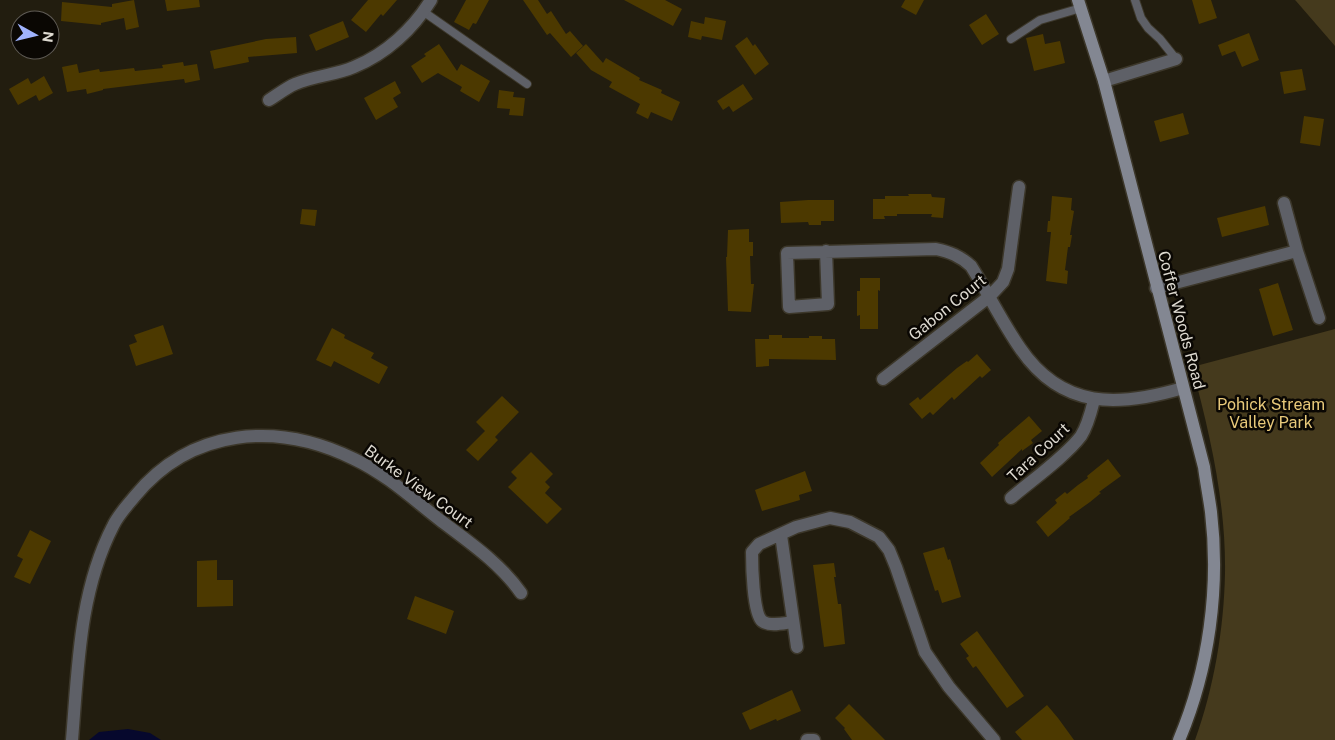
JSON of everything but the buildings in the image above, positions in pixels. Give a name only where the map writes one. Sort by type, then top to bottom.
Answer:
[{"type":"street","points":[[269,100],[296,84],[353,68],[372,58],[400,38],[424,12],[431,0]]},
{"type":"street","name":"Coffer Woods Road","points":[[1080,4],[1104,81],[1156,288],[1204,467],[1211,513],[1214,562],[1212,612],[1204,662],[1196,693],[1179,740]]},
{"type":"street","points":[[1104,81],[1176,59]]},
{"type":"street","name":"Gabon Court","points":[[883,379],[990,296],[1003,282],[1008,269],[1019,187]]},
{"type":"street","points":[[1284,203],[1297,251],[1319,318]]},
{"type":"street","points":[[826,251],[828,304],[790,306],[787,253],[826,251],[929,248],[950,252],[963,258],[971,266],[1020,349],[1052,383],[1065,390],[1094,400],[1130,400],[1154,397],[1183,388]]},
{"type":"street","points":[[1156,288],[1297,251]]},
{"type":"street","name":"Tara Court","points":[[1012,498],[1066,451],[1080,436],[1089,421],[1094,400]]},
{"type":"street","name":"Burke View Court","points":[[72,740],[85,612],[96,567],[113,525],[123,509],[156,473],[173,460],[194,449],[216,441],[241,437],[282,438],[312,444],[354,458],[388,480],[473,546],[510,577],[521,593]]},
{"type":"street","points":[[793,622],[771,624],[763,621],[757,613],[752,552],[759,544],[796,527],[830,518],[850,522],[879,537],[889,550],[896,566],[925,652],[949,687],[994,740]]},
{"type":"street","points":[[781,535],[796,647]]},
{"type":"street","points":[[806,740],[814,740]]},
{"type":"lane","points":[[1135,0],[1141,18],[1176,59]]},
{"type":"lane","points":[[1011,39],[1040,20],[1080,4]]},
{"type":"lane","points":[[424,12],[527,84]]},
{"type":"green space","points":[[1335,0],[1335,46],[1296,1]]},
{"type":"green space","name":"Pohick Stream Valley Park","points":[[1335,329],[1335,740],[1195,740],[1208,700],[1217,658],[1223,615],[1225,547],[1216,469],[1192,367]]},
{"type":"water","points":[[128,729],[150,733],[161,740],[89,740],[99,732]]}]
